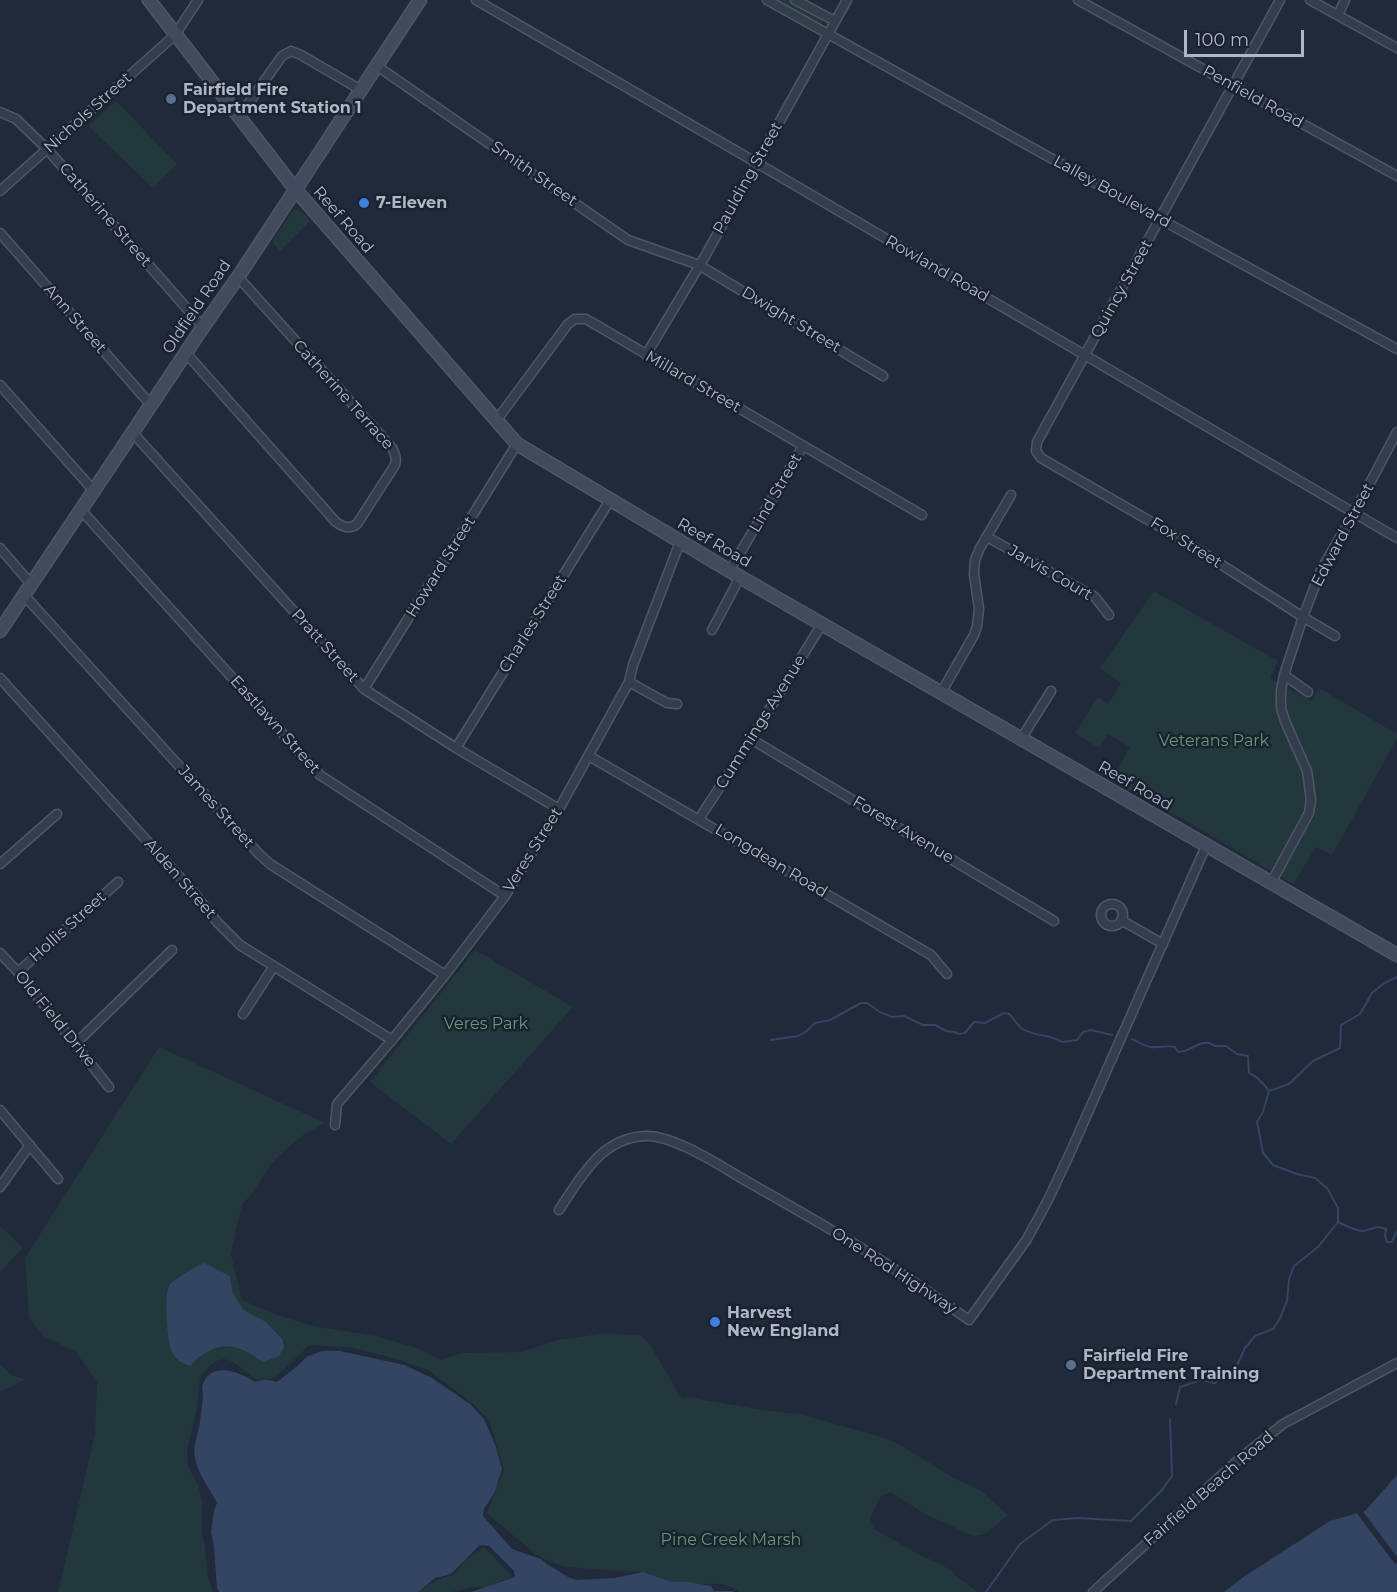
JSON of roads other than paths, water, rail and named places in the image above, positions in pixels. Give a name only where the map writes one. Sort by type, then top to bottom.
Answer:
[{"type":"street","name":"Reef Road","points":[[149,0],[295,189],[517,444],[735,574],[1397,955]]},
{"type":"street","name":"Nichols Street","points":[[0,191],[175,34],[198,0]]},
{"type":"street","name":"Oldfield Road","points":[[0,631],[238,278],[420,0]]},
{"type":"street","name":"Rowland Road","points":[[476,0],[1397,538]]},
{"type":"street","name":"Lalley Boulevard","points":[[767,0],[1397,349]]},
{"type":"street","points":[[795,0],[835,21]]},
{"type":"street","name":"Paulding Street","points":[[646,355],[757,163],[847,0]]},
{"type":"street","name":"Penfield Road","points":[[1078,0],[1397,176]]},
{"type":"street","name":"Quincy Street","points":[[1035,452],[1038,442],[1280,0]]},
{"type":"street","points":[[1310,0],[1397,48]]},
{"type":"street","points":[[1338,15],[1345,0]]},
{"type":"street","points":[[240,117],[282,56],[291,51],[302,55],[361,90]]},
{"type":"street","name":"Smith Street","points":[[377,66],[628,240],[699,265]]},
{"type":"street","name":"Catherine Street","points":[[0,112],[16,119],[47,149],[203,327]]},
{"type":"street","name":"Ann Street","points":[[0,233],[151,405]]},
{"type":"street","name":"Dwight Street","points":[[699,265],[883,376]]},
{"type":"street","name":"Catherine Terrace","points":[[186,353],[335,521],[348,528],[357,524],[395,465],[395,453],[238,278]]},
{"type":"street","name":"Millard Street","points":[[496,421],[568,324],[575,319],[586,319],[922,514]]},
{"type":"street","points":[[0,385],[94,491]]},
{"type":"street","name":"Edward Street","points":[[1271,884],[1309,813],[1311,800],[1305,764],[1281,708],[1284,675],[1321,570],[1397,432]]},
{"type":"street","name":"Pratt Street","points":[[133,433],[364,689],[456,748],[559,809]]},
{"type":"street","name":"Howard Street","points":[[364,689],[517,444]]},
{"type":"street","name":"Lind Street","points":[[712,630],[735,574],[803,446]]},
{"type":"street","name":"Fox Street","points":[[1035,452],[1041,458],[1186,542],[1335,636]]},
{"type":"street","points":[[941,693],[977,626],[979,609],[974,566],[977,554],[1011,495]]},
{"type":"street","name":"Charles Street","points":[[456,748],[610,500]]},
{"type":"street","name":"Eastlawn Street","points":[[81,510],[320,775],[505,896]]},
{"type":"street","name":"Jarvis Court","points":[[987,537],[1095,597],[1109,615]]},
{"type":"street","name":"Veres Street","points":[[335,1125],[337,1104],[445,975],[505,896],[559,809],[629,682],[633,665],[680,542]]},
{"type":"street","points":[[0,548],[31,584]]},
{"type":"street","name":"James Street","points":[[24,595],[270,864],[445,975]]},
{"type":"street","name":"Cummings Avenue","points":[[699,819],[822,624]]},
{"type":"street","points":[[1284,675],[1308,692]]},
{"type":"street","name":"Alden Street","points":[[0,678],[240,945],[392,1040]]},
{"type":"street","points":[[629,682],[667,703],[677,704]]},
{"type":"street","points":[[1021,739],[1051,691]]},
{"type":"street","name":"Forest Avenue","points":[[751,739],[1054,921]]},
{"type":"street","name":"Longdean Road","points":[[590,756],[931,955],[947,974]]},
{"type":"street","points":[[0,864],[57,814]]},
{"type":"street","name":"One Rod Highway","points":[[559,1210],[593,1161],[611,1147],[629,1139],[645,1136],[669,1139],[722,1166],[820,1223],[874,1256],[969,1320],[1027,1239],[1048,1200],[1206,846]]},
{"type":"street","name":"Hollis Street","points":[[18,972],[118,882]]},
{"type":"street","points":[[1121,920],[1163,944]]},
{"type":"street","points":[[75,1044],[172,950]]},
{"type":"street","name":"Old Field Drive","points":[[2,959],[18,972],[109,1086]]},
{"type":"street","points":[[243,1014],[274,966]]},
{"type":"street","points":[[0,1110],[58,1179]]},
{"type":"street","points":[[0,1187],[30,1145]]},
{"type":"street","name":"Fairfield Beach Road","points":[[1093,1592],[1237,1461],[1283,1424],[1397,1363]]},
{"type":"water","points":[[204,1263],[230,1276],[232,1291],[243,1310],[266,1322],[282,1339],[284,1347],[279,1356],[263,1362],[244,1350],[223,1346],[204,1354],[191,1366],[176,1357],[170,1346],[166,1308],[167,1291],[171,1283],[180,1276]]},
{"type":"water","points":[[322,1351],[340,1351],[404,1365],[432,1378],[470,1404],[484,1419],[496,1447],[502,1469],[495,1492],[484,1509],[483,1516],[512,1549],[541,1559],[576,1580],[615,1578],[643,1572],[672,1582],[711,1586],[714,1592],[471,1592],[515,1577],[514,1571],[489,1546],[480,1545],[453,1572],[435,1578],[418,1592],[219,1592],[211,1533],[217,1503],[198,1469],[194,1452],[200,1421],[203,1384],[213,1372],[220,1370],[235,1372],[255,1382],[266,1380],[277,1382],[308,1356]]},
{"type":"water","points":[[1397,1475],[1397,1592],[1224,1592],[1330,1521],[1365,1511]]},
{"type":"waterway","points":[[1176,1404],[1180,1387],[1201,1380],[1215,1383],[1236,1367],[1245,1348],[1255,1336],[1273,1329],[1287,1301],[1289,1279],[1294,1266],[1318,1247],[1338,1222],[1338,1208],[1327,1188],[1315,1178],[1273,1165],[1263,1153],[1257,1122],[1263,1112],[1269,1091],[1289,1084],[1313,1061],[1340,1048],[1341,1025],[1360,1014],[1372,993],[1397,977]]},
{"type":"waterway","points":[[771,1040],[798,1036],[815,1023],[830,1020],[861,1003],[867,1003],[892,1017],[904,1016],[923,1025],[935,1025],[958,1034],[965,1033],[974,1022],[985,1023],[1004,1013],[1009,1014],[1019,1026],[1028,1032],[1062,1042],[1077,1040],[1083,1032],[1091,1030],[1112,1035]]},
{"type":"waterway","points":[[1132,1039],[1151,1047],[1175,1047],[1178,1052],[1202,1043],[1226,1046],[1237,1054],[1248,1056],[1249,1073],[1260,1080],[1269,1091]]},
{"type":"waterway","points":[[1338,1222],[1362,1231],[1376,1227],[1386,1229],[1387,1242],[1392,1242],[1397,1231]]},
{"type":"waterway","points":[[986,1592],[1020,1544],[1053,1520],[1078,1518],[1131,1521],[1162,1490],[1172,1476],[1170,1419]]},
{"type":"waterway","points":[[713,1592],[732,1592]]},
{"type":"place","name":"Fairfield Fire Department Station 1","points":[[171,99]]},
{"type":"place","name":"7-Eleven","points":[[364,203]]},
{"type":"place","name":"Harvest New England","points":[[715,1322]]},
{"type":"place","name":"Fairfield Fire Department Training","points":[[1071,1365]]},
{"type":"park label","name":"Veterans Park","points":[[1214,741]]},
{"type":"park label","name":"Veres Park","points":[[486,1024]]},
{"type":"park label","name":"Pine Creek Marsh","points":[[731,1540]]}]
